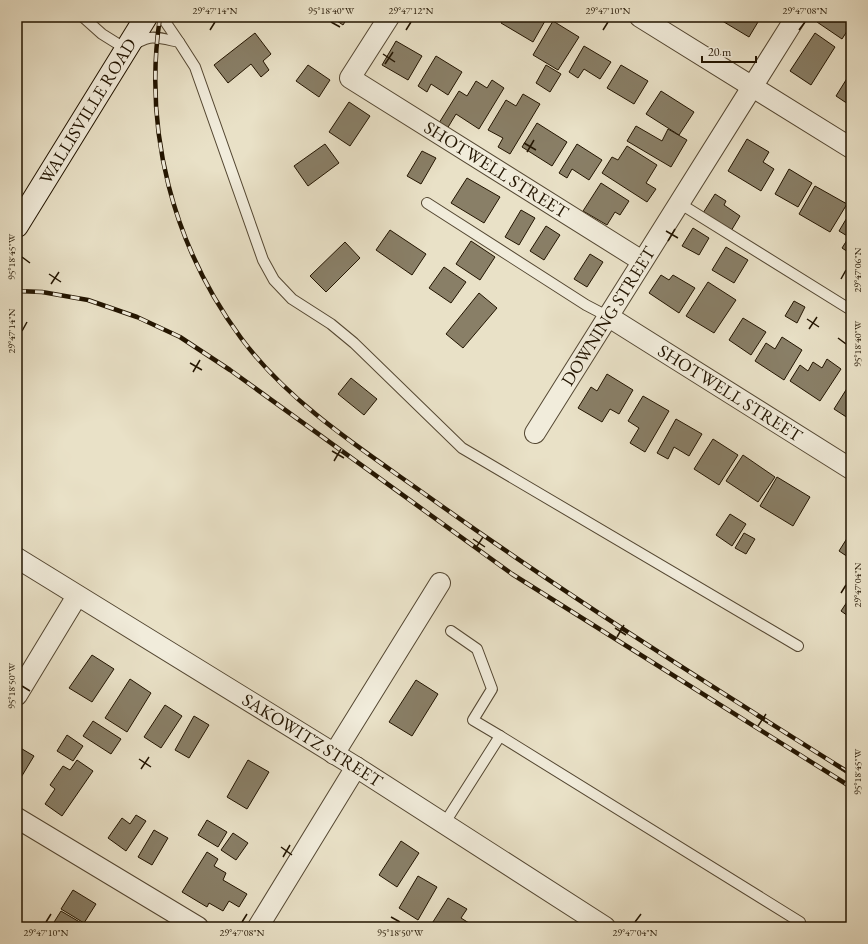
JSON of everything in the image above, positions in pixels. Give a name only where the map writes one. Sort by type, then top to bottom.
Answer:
[{"type":"main road","name":"WALLISVILLE ROAD","points":[[17,226],[146,17]]},
{"type":"street","name":"SHOTWELL STREET","points":[[389,17],[350,78],[642,261]]},
{"type":"street","points":[[640,17],[851,148]]},
{"type":"street","name":"DOWNING STREET","points":[[535,433],[796,17]]},
{"type":"street","name":"SHOTWELL STREET","points":[[609,317],[851,468]]},
{"type":"street","name":"SAKOWITZ STREET","points":[[17,558],[356,767],[600,926]]},
{"type":"street","points":[[334,754],[440,584]]},
{"type":"street","points":[[17,695],[77,596]]},
{"type":"street","points":[[258,927],[356,767]]},
{"type":"street","points":[[17,818],[198,927]]},
{"type":"lane","points":[[83,17],[102,34],[126,49],[146,37],[157,37],[179,42]]},
{"type":"lane","points":[[162,17],[195,67],[263,260],[274,280],[292,299],[331,324],[354,342],[462,448],[798,646]]},
{"type":"lane","points":[[427,203],[586,305],[609,317]]},
{"type":"lane","points":[[679,203],[851,310]]},
{"type":"lane","points":[[451,631],[477,649],[492,689],[473,720],[800,922]]},
{"type":"lane","points":[[444,824],[500,736]]},
{"type":"building","points":[[331,17],[348,17],[343,25]]},
{"type":"building","points":[[505,17],[538,17],[545,21],[533,42],[501,23]]},
{"type":"building","points":[[720,17],[761,17],[749,37],[719,19]]},
{"type":"building","points":[[820,17],[851,17],[851,25],[842,39],[817,22]]},
{"type":"building","points":[[553,21],[579,37],[558,70],[533,55]]},
{"type":"building","points":[[255,33],[271,54],[263,61],[269,70],[261,77],[251,64],[228,83],[214,65]]},
{"type":"building","points":[[815,33],[835,47],[811,85],[790,71]]},
{"type":"building","points":[[396,41],[422,56],[408,80],[382,65]]},
{"type":"building","points":[[584,46],[611,62],[600,79],[584,69],[578,78],[569,72]]},
{"type":"building","points":[[436,56],[462,72],[448,95],[431,84],[427,92],[418,86]]},
{"type":"building","points":[[308,65],[330,80],[319,97],[296,81]]},
{"type":"building","points":[[546,65],[561,74],[550,92],[536,83]]},
{"type":"building","points":[[621,65],[648,81],[634,104],[607,88]]},
{"type":"building","points":[[851,72],[851,106],[836,96]]},
{"type":"building","points":[[492,80],[504,88],[479,129],[456,114],[447,129],[439,123],[459,91],[467,96],[476,81],[487,88]]},
{"type":"building","points":[[661,91],[694,112],[679,135],[646,114]]},
{"type":"building","points":[[523,94],[540,104],[510,154],[498,147],[503,138],[488,130],[506,100],[516,106]]},
{"type":"building","points":[[349,102],[370,116],[350,146],[329,132]]},
{"type":"building","points":[[537,123],[567,142],[552,166],[522,147]]},
{"type":"building","points":[[636,126],[662,141],[668,129],[687,140],[671,167],[627,141]]},
{"type":"building","points":[[747,139],[769,152],[763,162],[774,169],[761,191],[728,171]]},
{"type":"building","points":[[325,144],[339,163],[308,186],[294,166]]},
{"type":"building","points":[[577,144],[602,160],[589,180],[572,169],[567,178],[559,173]]},
{"type":"building","points":[[627,146],[657,165],[646,183],[656,189],[647,202],[602,173],[612,157],[618,160]]},
{"type":"building","points":[[422,151],[436,158],[421,184],[407,176]]},
{"type":"building","points":[[789,169],[812,183],[798,207],[775,194]]},
{"type":"building","points":[[467,178],[500,197],[484,223],[451,203]]},
{"type":"building","points":[[601,183],[629,201],[620,215],[615,212],[607,225],[583,211]]},
{"type":"building","points":[[815,186],[847,204],[830,232],[799,214]]},
{"type":"building","points":[[715,194],[726,201],[724,205],[740,216],[731,231],[703,213]]},
{"type":"building","points":[[521,210],[535,218],[519,245],[505,237]]},
{"type":"building","points":[[851,211],[851,254],[842,248],[849,237],[839,231]]},
{"type":"building","points":[[546,226],[560,235],[544,260],[530,251]]},
{"type":"building","points":[[693,228],[709,238],[699,255],[682,246]]},
{"type":"building","points":[[390,230],[426,254],[412,275],[376,250]]},
{"type":"building","points":[[471,241],[495,257],[480,280],[456,264]]},
{"type":"building","points":[[345,242],[360,258],[326,292],[310,276]]},
{"type":"building","points":[[726,247],[748,260],[734,283],[712,270]]},
{"type":"building","points":[[590,254],[603,262],[587,287],[574,279]]},
{"type":"building","points":[[444,267],[466,282],[451,303],[429,288]]},
{"type":"building","points":[[661,275],[669,280],[673,275],[695,288],[679,313],[649,293]]},
{"type":"building","points":[[708,282],[736,300],[714,333],[686,316]]},
{"type":"building","points":[[479,293],[497,308],[463,348],[446,334]]},
{"type":"building","points":[[794,301],[805,307],[797,323],[785,316]]},
{"type":"building","points":[[743,318],[766,332],[751,355],[729,340]]},
{"type":"building","points":[[782,337],[802,350],[784,380],[755,361],[766,343],[775,349]]},
{"type":"building","points":[[827,359],[841,369],[820,401],[790,381],[800,365],[808,371],[813,362],[822,368]]},
{"type":"building","points":[[607,374],[633,390],[619,414],[610,409],[602,422],[578,408],[591,387],[597,391]]},
{"type":"building","points":[[351,378],[377,399],[364,415],[338,394]]},
{"type":"building","points":[[851,382],[851,420],[834,409]]},
{"type":"building","points":[[643,396],[669,411],[645,452],[630,443],[639,428],[628,421]]},
{"type":"building","points":[[676,419],[702,434],[689,456],[674,447],[668,459],[657,453]]},
{"type":"building","points":[[713,439],[738,455],[719,485],[694,469]]},
{"type":"building","points":[[743,455],[775,477],[758,502],[726,481]]},
{"type":"building","points":[[777,477],[810,497],[793,526],[760,506]]},
{"type":"building","points":[[730,514],[746,524],[732,546],[716,535]]},
{"type":"building","points":[[851,532],[851,559],[839,551]]},
{"type":"building","points":[[744,533],[755,539],[746,554],[735,548]]},
{"type":"building","points":[[851,596],[851,618],[841,611]]},
{"type":"building","points":[[92,655],[114,669],[92,702],[69,688]]},
{"type":"building","points":[[130,679],[151,693],[127,732],[105,718]]},
{"type":"building","points":[[416,680],[438,694],[412,736],[389,722]]},
{"type":"building","points":[[165,705],[182,716],[161,748],[144,737]]},
{"type":"building","points":[[194,716],[209,725],[189,758],[175,750]]},
{"type":"building","points":[[93,721],[121,739],[111,754],[83,736]]},
{"type":"building","points":[[67,735],[83,746],[73,761],[57,751]]},
{"type":"building","points":[[17,746],[34,756],[17,784]]},
{"type":"building","points":[[77,760],[93,771],[62,816],[45,804],[55,789],[50,785],[63,766],[70,770]]},
{"type":"building","points":[[248,760],[269,772],[247,809],[227,797]]},
{"type":"building","points":[[136,815],[146,821],[126,851],[108,838],[122,818],[130,824]]},
{"type":"building","points":[[207,820],[227,832],[218,847],[198,835]]},
{"type":"building","points":[[154,830],[168,838],[152,865],[138,857]]},
{"type":"building","points":[[233,833],[248,843],[236,860],[221,850]]},
{"type":"building","points":[[401,841],[419,853],[397,887],[379,875]]},
{"type":"building","points":[[207,852],[218,859],[214,866],[226,873],[223,880],[247,894],[239,907],[229,901],[223,911],[209,903],[207,907],[182,892]]},
{"type":"building","points":[[418,876],[437,887],[418,920],[399,908]]},
{"type":"building","points":[[73,890],[96,904],[84,923],[61,909]]},
{"type":"building","points":[[448,898],[467,909],[461,918],[469,923],[467,927],[434,927],[431,925]]},
{"type":"building","points":[[61,911],[83,924],[82,927],[51,927]]},
{"type":"railway","points":[[160,17],[156,60],[156,102],[160,144],[169,186],[181,226],[197,265],[217,302],[241,338],[260,362],[305,405],[379,462],[533,569],[744,707],[851,774]]},
{"type":"railway","points":[[17,291],[42,292],[88,300],[137,317],[180,337],[230,370],[512,574],[851,787]]}]
